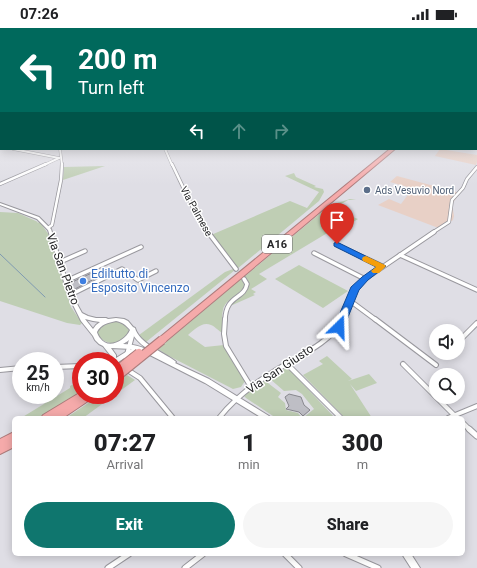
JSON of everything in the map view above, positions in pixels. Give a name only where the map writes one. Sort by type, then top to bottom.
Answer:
[{"type":"highway","name":"A16","points":[[124,370],[388,150]]},
{"type":"highway","name":"A16","points":[[124,365],[160,339],[393,150]]},
{"type":"highway","points":[[49,416],[72,401]]},
{"type":"highway","points":[[59,416],[77,404]]},
{"type":"highway","points":[[0,444],[12,437]]},
{"type":"highway","points":[[0,450],[12,443]]},
{"type":"main road","name":"Via San Pietro","points":[[0,204],[29,214],[42,222],[48,228],[53,239],[70,294],[83,320],[95,336]]},
{"type":"main road","points":[[80,314],[86,318],[97,320],[125,322],[133,329],[137,337],[143,343],[175,364],[207,381],[264,416]]},
{"type":"main road","points":[[111,352],[108,346],[95,336],[94,332],[98,326],[113,320]]},
{"type":"main road","points":[[108,346],[122,343],[132,336],[133,329]]},
{"type":"main road","points":[[108,346],[129,346],[140,348],[163,360],[175,364]]},
{"type":"main road","points":[[124,356],[140,348]]},
{"type":"main road","points":[[0,370],[12,369]]},
{"type":"main road","points":[[407,556],[416,568]]},
{"type":"street","points":[[18,150],[59,158]]},
{"type":"street","points":[[48,228],[52,225],[54,207],[63,173],[62,163],[59,158],[60,150]]},
{"type":"street","name":"Via Palmese","points":[[165,150],[192,206],[208,233],[236,269]]},
{"type":"street","points":[[0,184],[59,158]]},
{"type":"street","name":"Via San Giusto","points":[[221,416],[251,387],[334,333],[344,319],[349,300],[355,289],[365,279],[382,266],[449,222],[451,218],[452,200],[463,188],[467,179],[477,167]]},
{"type":"street","points":[[337,244],[382,266]]},
{"type":"street","points":[[66,281],[141,247]]},
{"type":"street","points":[[60,262],[85,251]]},
{"type":"street","points":[[314,253],[365,279]]},
{"type":"street","points":[[400,255],[477,290]]},
{"type":"street","points":[[70,294],[122,269],[138,280],[156,271]]},
{"type":"street","points":[[244,279],[247,284],[246,289],[228,304],[225,310],[224,334],[226,346],[251,387]]},
{"type":"street","points":[[349,300],[436,365]]},
{"type":"street","points":[[465,335],[477,323]]},
{"type":"street","points":[[132,336],[126,364],[171,416]]},
{"type":"street","points":[[287,364],[339,416]]},
{"type":"street","points":[[403,364],[455,416]]},
{"type":"street","points":[[124,367],[138,376]]},
{"type":"street","points":[[458,416],[477,406]]},
{"type":"street","points":[[465,425],[477,436]]},
{"type":"street","points":[[108,568],[126,556]]},
{"type":"street","points":[[185,568],[200,556]]},
{"type":"street","points":[[287,556],[299,568]]},
{"type":"street","points":[[351,556],[378,568]]},
{"type":"shaded area","points":[[439,150],[446,150],[477,155],[477,162],[476,165],[435,156]]},
{"type":"shaded area","points":[[397,176],[460,193],[452,204],[454,216],[453,220],[441,229],[378,205],[389,199],[401,204],[407,196],[411,188],[390,182]]},
{"type":"green space","points":[[105,166],[63,180],[64,167]]},
{"type":"green space","points":[[294,173],[296,177],[316,186],[314,187],[323,189],[324,192],[319,201],[237,269],[211,235],[290,201],[307,208],[319,192],[285,176]]},
{"type":"green space","points":[[350,199],[356,200],[348,200],[333,209],[358,219],[348,225],[344,223],[259,274],[267,279],[251,289],[256,292],[253,294],[255,295],[228,307],[248,289],[247,280],[244,277],[323,211],[334,204]]},
{"type":"green space","points":[[0,212],[18,213],[38,222],[37,223],[40,222],[49,235],[71,307],[82,323],[80,325],[67,323],[0,301]]},
{"type":"green space","points":[[299,265],[348,291],[323,308],[275,279]]},
{"type":"green space","points":[[233,269],[235,270],[146,342],[139,335],[225,272]]},
{"type":"green space","points":[[241,279],[245,284],[243,288],[224,306],[222,319],[223,333],[211,325],[204,324],[188,335],[205,347],[224,345],[245,381],[241,387],[233,389],[158,349]]},
{"type":"green space","points":[[115,321],[124,323],[130,332],[129,336],[119,343],[109,343],[98,335],[97,330],[103,324]]},
{"type":"green space","points":[[327,356],[352,379],[348,381],[369,374],[377,383],[356,391],[350,384],[371,416],[343,416],[303,375],[323,364],[319,361]]},
{"type":"green space","points":[[288,368],[333,416],[305,416],[314,409],[302,394],[296,390],[284,391],[269,378]]},
{"type":"green space","points":[[127,375],[135,380],[124,388],[124,377]]},
{"type":"green space","points":[[264,380],[281,393],[278,397],[285,403],[286,410],[298,413],[300,416],[273,416],[244,396],[253,387]]},
{"type":"green space","points":[[72,385],[72,398],[64,403],[64,392]]},
{"type":"green space","points":[[44,404],[62,404],[43,416],[24,416]]},
{"type":"green space","points":[[87,404],[102,404],[86,416],[69,416]]},
{"type":"building","name":"Ediltutto di Esposito Vincenzo","points":[[96,271],[102,275],[73,290],[70,283]]},
{"type":"building","points":[[289,394],[301,397],[304,405],[310,410],[303,416],[299,412],[286,409],[289,406],[285,397]]},
{"type":"waterway","points":[[0,254],[45,297]]},
{"type":"slow traffic","points":[[366,259],[382,266],[376,271]]},
{"type":"place","name":"Ads Vesuvio Nord","points":[[367,190]]},
{"type":"place","name":"Ediltutto di Esposito Vincenzo","points":[[83,281]]},
{"type":"route","points":[[337,244],[382,266],[355,289],[350,298],[344,319],[339,327]]}]
